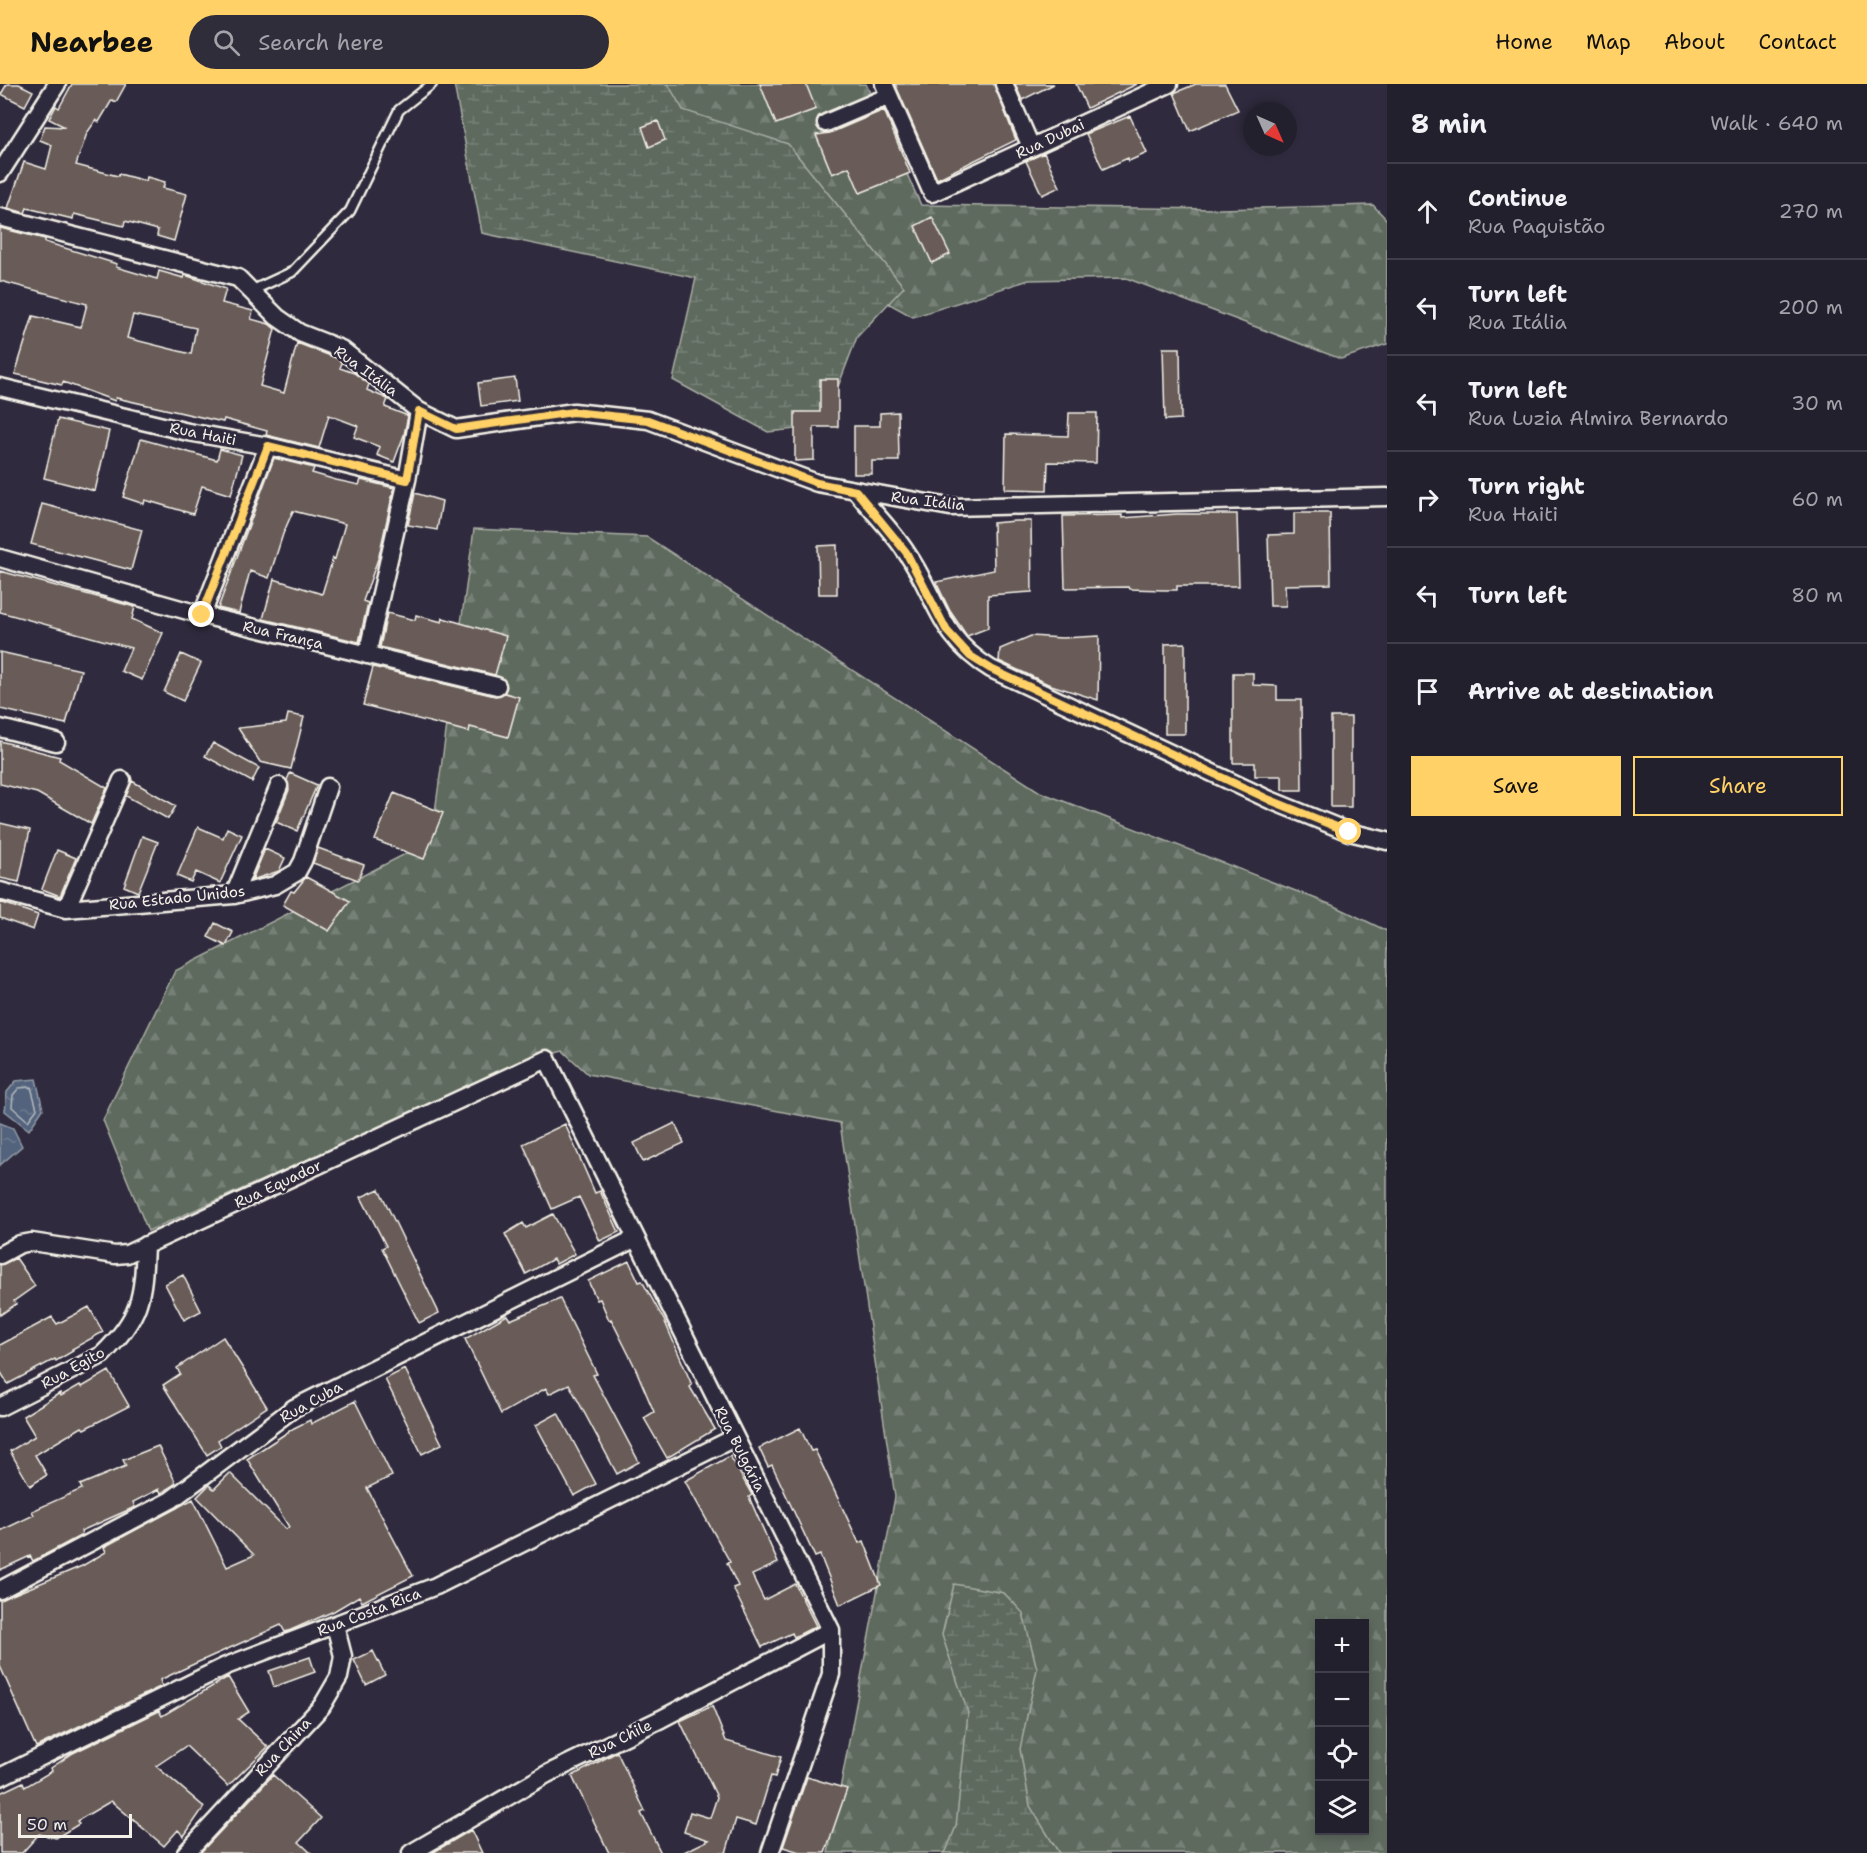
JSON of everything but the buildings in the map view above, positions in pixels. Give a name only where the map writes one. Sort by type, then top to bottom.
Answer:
[{"type":"street","points":[[0,172],[57,84]]},
{"type":"street","points":[[1004,84],[1031,147]]},
{"type":"street","name":"Rua Dubai","points":[[887,90],[932,193],[1161,86]]},
{"type":"street","points":[[826,123],[887,90]]},
{"type":"street","name":"Rua Itália","points":[[0,217],[238,278],[278,317],[300,333],[341,350],[419,411],[456,429],[573,412],[648,420],[817,483],[950,507],[1387,497]]},
{"type":"street","name":"Rua Haiti","points":[[0,387],[188,432],[268,446],[407,480]]},
{"type":"street","points":[[367,655],[407,480],[419,411]]},
{"type":"street","points":[[202,615],[268,446]]},
{"type":"street","points":[[856,491],[906,552],[947,631],[970,656],[991,669],[1270,800],[1349,832],[1387,842]]},
{"type":"street","name":"Rua França","points":[[0,558],[202,615],[497,686]]},
{"type":"street","points":[[0,728],[56,742]]},
{"type":"street","points":[[66,909],[122,780]]},
{"type":"street","points":[[234,895],[279,786]]},
{"type":"street","name":"Rua Estado Unidos","points":[[0,891],[66,909],[234,895],[275,885],[297,872],[303,861],[328,788]]},
{"type":"street","name":"Rua Bulgária","points":[[547,1059],[831,1630],[831,1674],[770,1853]]},
{"type":"street","name":"Rua Equador","points":[[0,1255],[20,1244],[32,1242],[115,1255],[127,1254],[547,1059]]},
{"type":"street","name":"Rua Cuba","points":[[0,1590],[171,1500],[294,1408],[636,1238]]},
{"type":"street","name":"Rua Egito","points":[[0,1407],[102,1355],[115,1343],[125,1331],[142,1297],[146,1245]]},
{"type":"street","name":"Rua Costa Rica","points":[[0,1778],[226,1666],[436,1586],[734,1438]]},
{"type":"street","name":"Rua China","points":[[186,1853],[322,1706],[339,1677],[342,1656],[335,1625]]},
{"type":"street","name":"Rua Chile","points":[[411,1853],[547,1774],[661,1719],[831,1630]]},
{"type":"lane","points":[[251,291],[292,272],[350,211],[399,110],[432,84]]},
{"type":"green space","points":[[454,84],[668,84],[683,110],[788,144],[904,287],[857,337],[823,426],[768,432],[673,380],[696,278],[482,233]]},
{"type":"green space","points":[[647,84],[866,84],[921,205],[1220,209],[1373,205],[1387,220],[1387,344],[1341,359],[1126,278],[1029,280],[913,317],[848,281]]},
{"type":"green space","points":[[474,529],[647,537],[1040,792],[1337,907],[1387,931],[1387,1853],[828,1853],[895,1497],[840,1123],[588,1074],[563,1051],[535,1058],[148,1231],[103,1120],[175,971],[431,841]]},
{"type":"green space","points":[[954,1584],[1004,1593],[1023,1613],[1037,1669],[1020,1749],[1030,1806],[1059,1853],[943,1853],[947,1849],[956,1826],[968,1713],[942,1635]]},
{"type":"water","points":[[36,1079],[43,1109],[29,1130],[5,1111],[7,1092],[16,1081]]},
{"type":"water","points":[[0,1123],[13,1128],[22,1146],[0,1165]]},
{"type":"route","points":[[202,615],[268,446],[407,480],[419,411],[456,429],[573,412],[648,420],[817,483],[856,491],[906,552],[947,631],[970,656],[991,669],[1270,800],[1349,832]]}]
